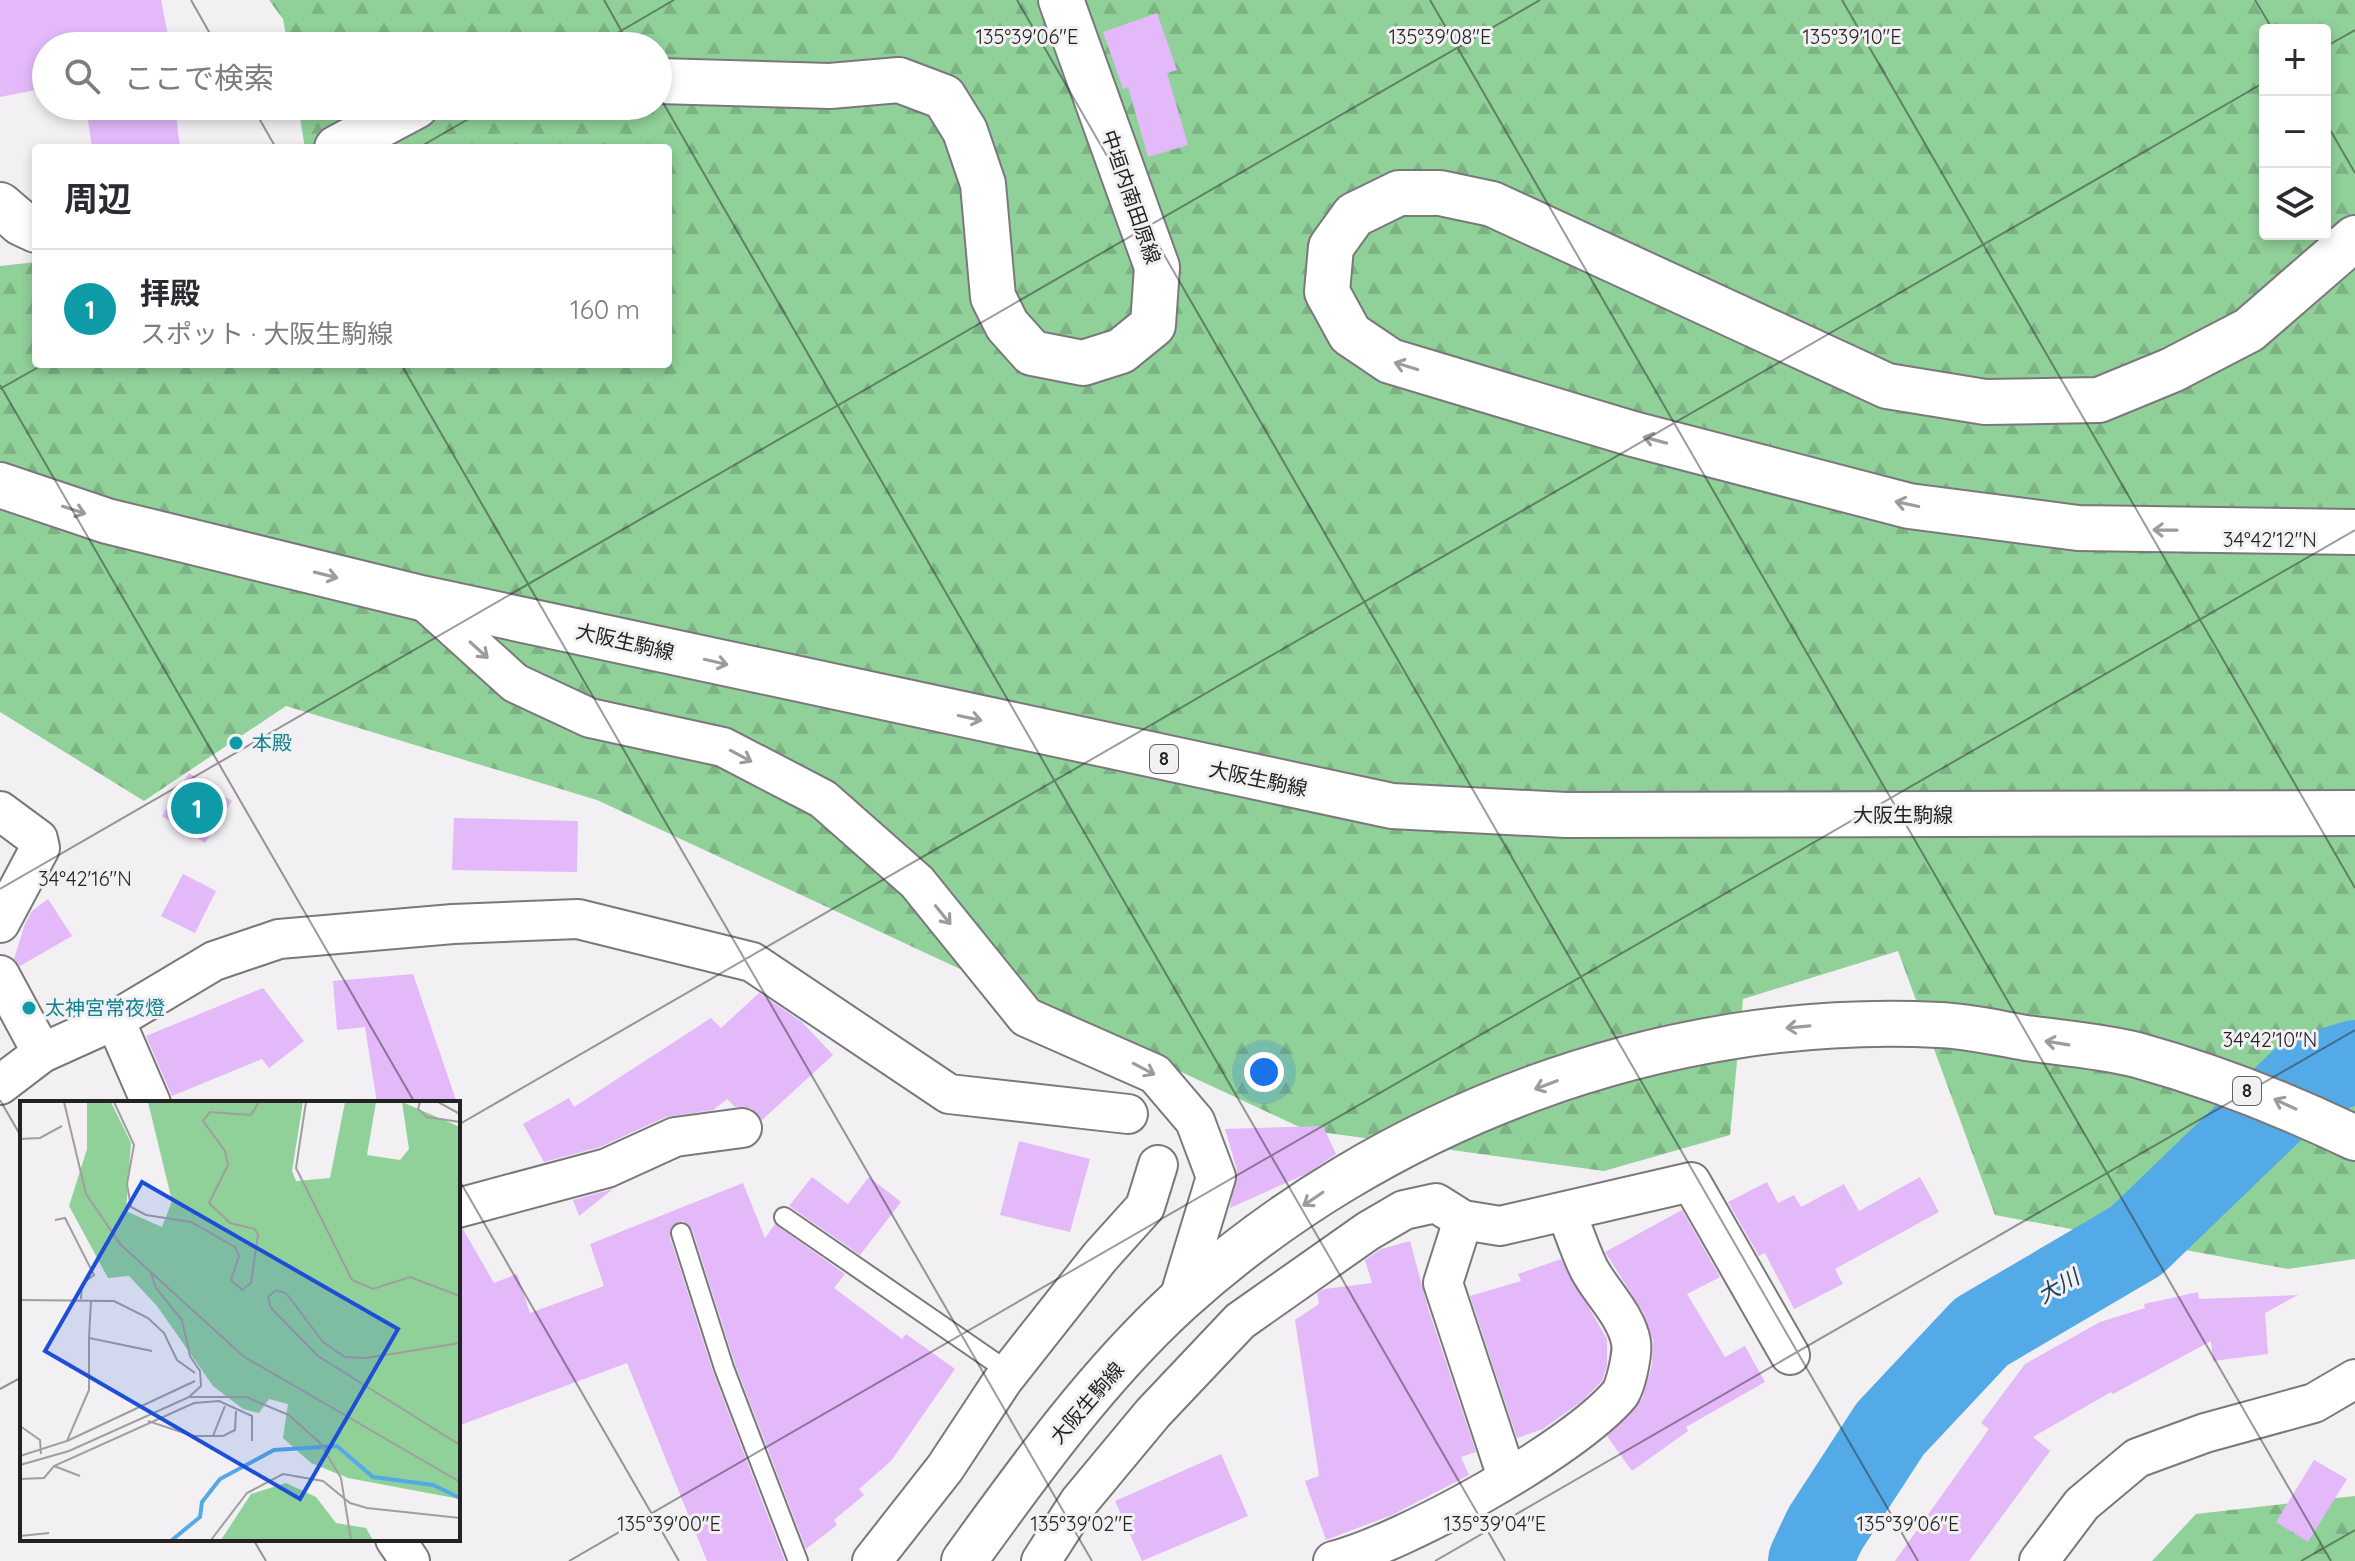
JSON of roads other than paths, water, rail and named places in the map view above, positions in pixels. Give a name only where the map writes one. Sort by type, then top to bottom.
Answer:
[{"type":"main road","name":"中垣内南田原線","points":[[672,81],[830,86],[899,80],[944,97],[965,131],[983,184],[993,297],[1007,325],[1032,353],[1083,363],[1121,351],[1153,325],[1157,267],[1061,0]]},
{"type":"main road","points":[[345,144],[390,120]]},
{"type":"main road","points":[[2355,238],[2249,330],[2172,370],[2099,400],[1985,402],[1887,386],[1492,204],[1440,193],[1399,193],[1354,215],[1331,247],[1327,292],[1350,334],[1390,361],[1633,434],[1909,506],[2078,528],[2355,532]]},
{"type":"main road","points":[[0,205],[32,228]]},
{"type":"main road","name":"大阪生駒線","points":[[0,485],[107,521],[421,598],[1392,806],[1566,815],[2355,813]]},
{"type":"main road","name":"大阪生駒線","points":[[964,1561],[1022,1480],[1105,1380],[1178,1302],[1256,1238],[1330,1187],[1452,1121],[1575,1073],[1741,1032],[1840,1024],[1942,1025],[2134,1054],[2274,1099],[2355,1138]]},
{"type":"street","points":[[421,598],[515,683],[590,718],[723,747],[823,799],[917,882],[1026,1017],[1155,1074],[1195,1121],[1216,1177],[1178,1302]]},
{"type":"street","points":[[0,811],[38,839],[40,848],[0,923]]},
{"type":"street","points":[[0,1085],[42,1053],[115,1020],[214,961],[279,939],[453,924],[578,919],[752,962],[949,1094],[1128,1114]]},
{"type":"street","points":[[0,975],[42,1053]]},
{"type":"street","points":[[115,1020],[150,1101]]},
{"type":"street","points":[[460,1207],[607,1168],[675,1137],[742,1128]]},
{"type":"street","points":[[872,1561],[945,1468],[1009,1372],[1145,1207],[1158,1165]]},
{"type":"street","points":[[1041,1561],[1079,1502],[1153,1413],[1240,1321],[1404,1210],[1436,1203],[1463,1220],[1500,1226],[1691,1182],[1790,1355]]},
{"type":"street","points":[[1333,1561],[1364,1553],[1472,1499],[1573,1434],[1622,1393],[1632,1343],[1611,1300],[1590,1271],[1566,1212]]},
{"type":"street","points":[[1463,1220],[1443,1283],[1507,1477]]},
{"type":"street","points":[[2039,1561],[2082,1504],[2137,1458],[2205,1433],[2314,1403],[2355,1379]]},
{"type":"street","points":[[396,1541],[410,1561]]},
{"type":"lane","points":[[784,1217],[1009,1372]]},
{"type":"lane","points":[[681,1233],[724,1368],[798,1561]]},
{"type":"waterway","name":"大川","points":[[1810,1561],[1825,1529],[1890,1429],[1981,1332],[2136,1241],[2305,1078],[2355,1062]]},
{"type":"place","name":"本殿","points":[[236,743]]},
{"type":"place","name":"拝殿","points":[[197,808]]},
{"type":"place","name":"太神宮常夜燈","points":[[29,1008]]}]
